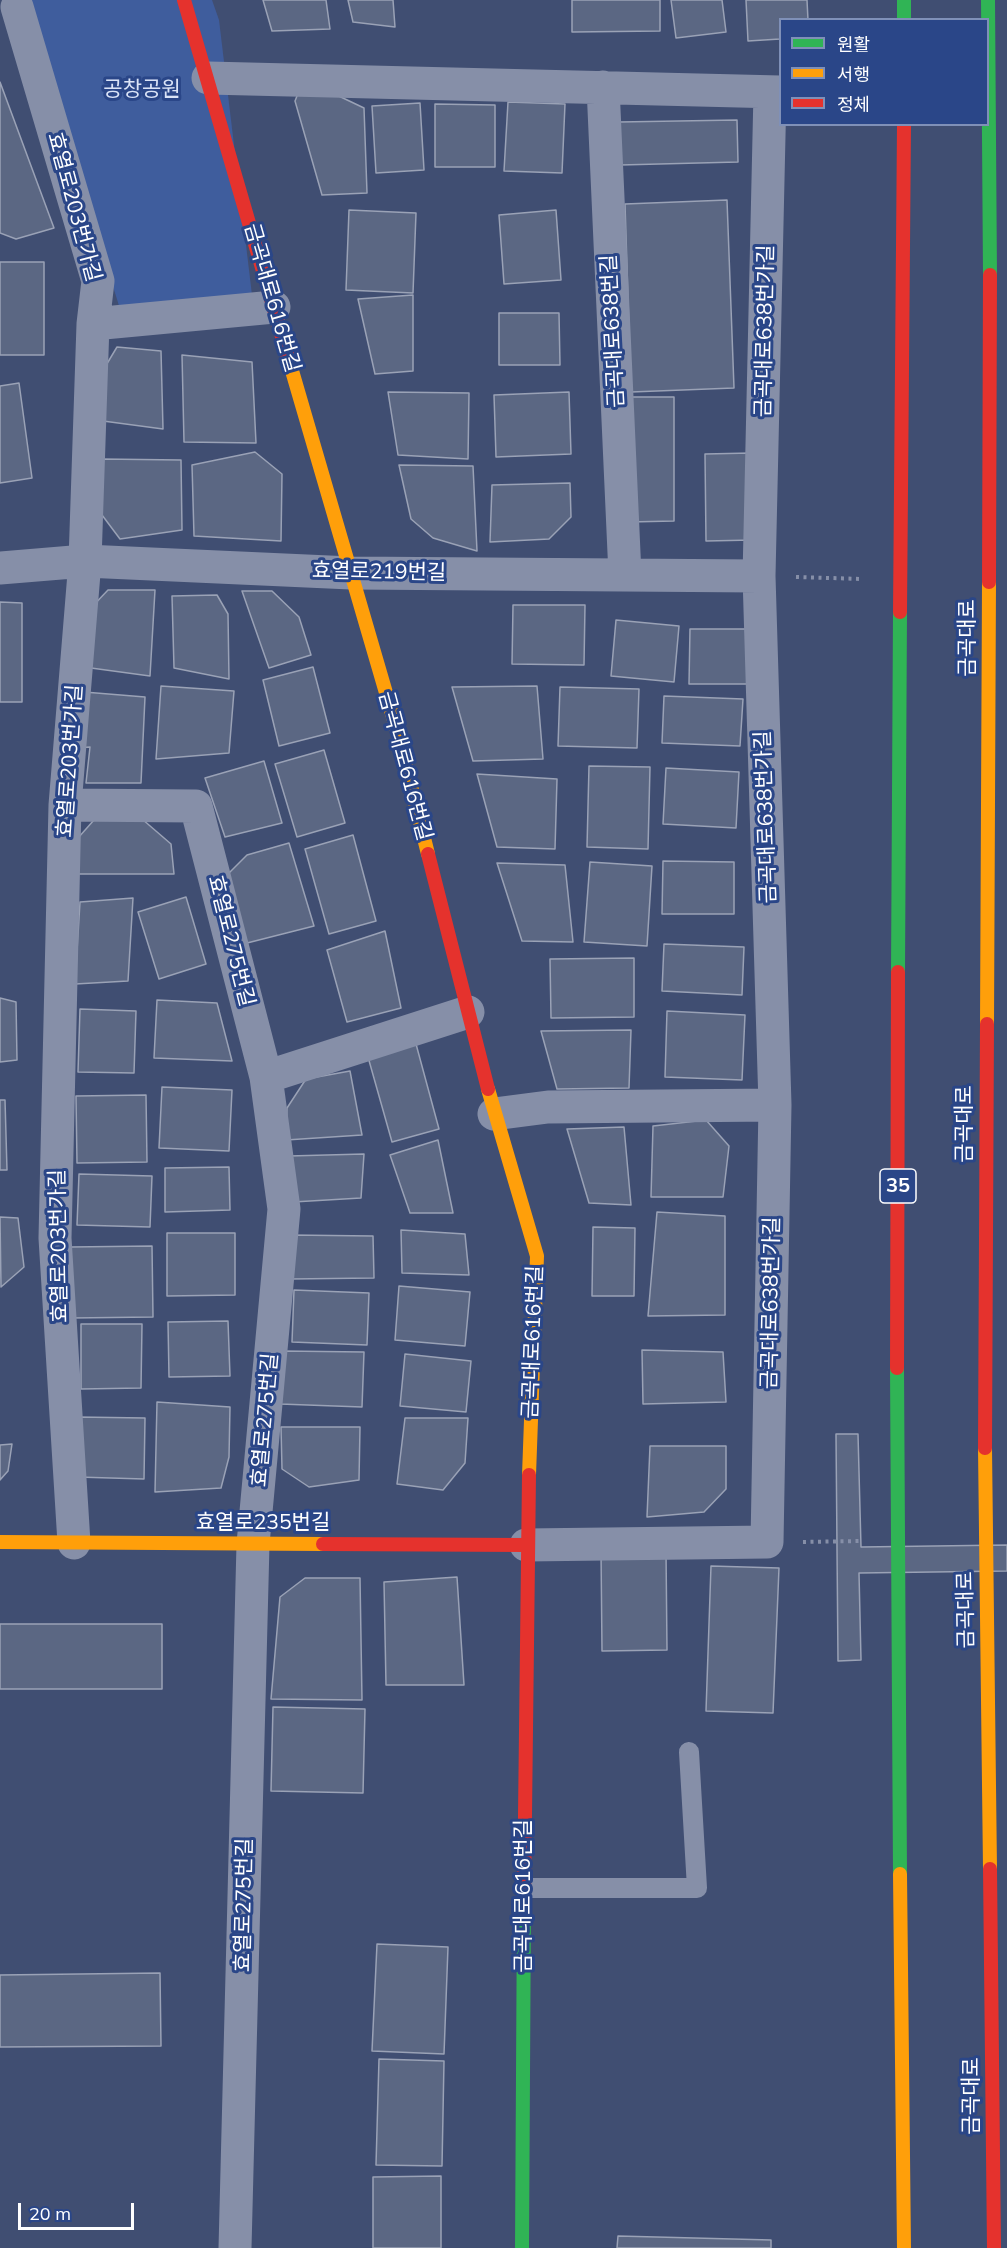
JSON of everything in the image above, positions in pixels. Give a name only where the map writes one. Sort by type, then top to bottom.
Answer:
[{"type":"main road","name":"금곡대로616번길","points":[[184,0],[398,734],[494,1114],[537,1256],[526,1545],[522,2248]]},
{"type":"main road","points":[[904,0],[904,18]]},
{"type":"main road","name":"금곡대로","points":[[988,0],[988,18]]},
{"type":"main road","name":"금곡대로","points":[[989,116],[985,1470],[994,2248]]},
{"type":"main road","name":"35","points":[[904,126],[899,580],[898,1541],[904,2248]]},
{"type":"main road","name":"효열로235번길","points":[[0,1542],[526,1545]]},
{"type":"street","name":"효열로203번가길","points":[[19,4],[98,281],[93,324],[85,561],[65,805],[55,1238],[74,1543]]},
{"type":"street","points":[[208,78],[775,92]]},
{"type":"street","name":"금곡대로638번길","points":[[603,87],[625,575]]},
{"type":"street","name":"금곡대로638번가길","points":[[767,1542],[776,1105],[759,576],[775,92]]},
{"type":"street","points":[[93,324],[274,307]]},
{"type":"street","name":"효열로219번길","points":[[0,568],[85,561],[351,573],[759,576]]},
{"type":"street","name":"효열로275번길","points":[[65,805],[196,806],[266,1077],[284,1209],[253,1544],[235,2248]]},
{"type":"street","points":[[266,1077],[468,1012]]},
{"type":"street","points":[[494,1114],[548,1107],[776,1105]]},
{"type":"street","points":[[526,1545],[767,1542]]},
{"type":"lane","points":[[524,1888],[697,1888],[688,1752]]},
{"type":"path","points":[[759,576],[899,580]]},
{"type":"path","points":[[767,1542],[898,1541]]},
{"type":"green space","name":"공창공원","points":[[25,0],[212,0],[219,20],[252,295],[120,309]]},
{"type":"building","points":[[263,0],[326,0],[330,29],[272,31]]},
{"type":"building","points":[[348,0],[393,0],[395,27],[353,22]]},
{"type":"building","points":[[572,0],[660,0],[660,31],[572,32]]},
{"type":"building","points":[[671,0],[722,0],[726,32],[676,38]]},
{"type":"building","points":[[746,0],[807,0],[808,18],[779,18],[779,39],[748,41]]},
{"type":"building","points":[[0,82],[54,228],[16,239],[0,233]]},
{"type":"building","points":[[301,86],[324,89],[364,108],[367,193],[322,195],[295,101]]},
{"type":"building","points":[[508,102],[565,104],[562,173],[504,171]]},
{"type":"building","points":[[420,103],[424,170],[376,173],[372,106]]},
{"type":"building","points":[[435,104],[495,105],[495,167],[435,167]]},
{"type":"building","points":[[737,120],[738,162],[620,165],[619,122]]},
{"type":"building","points":[[727,200],[734,388],[631,392],[625,204]]},
{"type":"building","points":[[349,210],[416,213],[413,293],[346,290]]},
{"type":"building","points":[[556,210],[561,280],[504,284],[499,215]]},
{"type":"building","points":[[0,262],[44,262],[44,355],[0,355]]},
{"type":"building","points":[[413,295],[413,371],[375,374],[358,299]]},
{"type":"building","points":[[499,313],[559,313],[560,365],[499,365]]},
{"type":"building","points":[[117,347],[161,351],[163,429],[103,421],[102,372]]},
{"type":"building","points":[[182,355],[252,362],[256,443],[184,442]]},
{"type":"building","points":[[19,383],[32,478],[0,483],[0,386]]},
{"type":"building","points":[[388,392],[469,393],[468,459],[398,455]]},
{"type":"building","points":[[569,392],[571,454],[496,457],[494,395]]},
{"type":"building","points":[[629,397],[674,397],[674,521],[629,522]]},
{"type":"building","points":[[255,452],[282,474],[281,541],[194,536],[192,465]]},
{"type":"building","points":[[751,453],[753,540],[706,541],[705,454]]},
{"type":"building","points":[[101,459],[181,460],[182,530],[120,539],[96,507]]},
{"type":"building","points":[[399,465],[473,466],[477,551],[433,538],[411,519]]},
{"type":"building","points":[[570,483],[571,517],[549,539],[490,542],[492,485]]},
{"type":"building","points":[[108,590],[155,590],[150,676],[91,668],[89,610]]},
{"type":"building","points":[[242,591],[272,591],[299,617],[311,655],[269,668]]},
{"type":"building","points":[[217,595],[228,614],[229,679],[174,668],[172,596]]},
{"type":"building","points":[[0,602],[22,603],[22,702],[0,702]]},
{"type":"building","points":[[513,605],[585,605],[584,665],[512,664]]},
{"type":"building","points":[[616,620],[679,626],[674,682],[611,676]]},
{"type":"building","points":[[690,629],[749,629],[748,684],[689,684]]},
{"type":"building","points":[[313,667],[330,733],[279,746],[263,680]]},
{"type":"building","points":[[161,686],[234,691],[229,753],[156,759]]},
{"type":"building","points":[[537,686],[543,759],[473,761],[452,687]]},
{"type":"building","points":[[560,687],[639,689],[637,748],[558,746]]},
{"type":"building","points":[[84,692],[145,697],[141,783],[86,783],[90,747],[76,748]]},
{"type":"building","points":[[664,696],[743,699],[740,746],[662,743]]},
{"type":"building","points":[[324,750],[345,823],[297,837],[275,764]]},
{"type":"building","points":[[264,761],[282,823],[225,837],[205,778]]},
{"type":"building","points":[[589,766],[650,767],[648,849],[587,847]]},
{"type":"building","points":[[666,768],[739,772],[736,828],[663,824]]},
{"type":"building","points":[[477,774],[557,779],[555,849],[497,847]]},
{"type":"building","points":[[142,819],[171,844],[174,874],[78,874],[78,838],[94,820]]},
{"type":"building","points":[[353,835],[376,921],[329,934],[305,849]]},
{"type":"building","points":[[289,843],[314,926],[247,943],[227,875],[247,855]]},
{"type":"building","points":[[663,861],[734,862],[734,914],[662,914]]},
{"type":"building","points":[[590,862],[652,866],[647,946],[584,942]]},
{"type":"building","points":[[497,863],[565,865],[573,942],[522,941]]},
{"type":"building","points":[[186,897],[206,964],[159,979],[138,912]]},
{"type":"building","points":[[133,898],[128,981],[75,984],[80,902]]},
{"type":"building","points":[[385,931],[401,1008],[347,1022],[327,950]]},
{"type":"building","points":[[664,944],[744,947],[742,995],[662,991]]},
{"type":"building","points":[[634,958],[634,1017],[551,1018],[550,959]]},
{"type":"building","points":[[0,998],[16,1002],[17,1060],[0,1062]]},
{"type":"building","points":[[157,1000],[217,1003],[232,1061],[154,1058]]},
{"type":"building","points":[[80,1009],[136,1011],[134,1073],[78,1072]]},
{"type":"building","points":[[667,1011],[745,1015],[742,1080],[665,1077]]},
{"type":"building","points":[[631,1030],[629,1088],[557,1089],[541,1031]]},
{"type":"building","points":[[416,1044],[439,1129],[392,1142],[368,1057]]},
{"type":"building","points":[[350,1071],[362,1135],[286,1140],[287,1108],[306,1079]]},
{"type":"building","points":[[162,1087],[232,1090],[229,1151],[159,1148]]},
{"type":"building","points":[[146,1095],[147,1162],[77,1163],[76,1096]]},
{"type":"building","points":[[0,1100],[5,1100],[7,1170],[0,1170]]},
{"type":"building","points":[[706,1120],[729,1146],[723,1197],[651,1197],[653,1126]]},
{"type":"building","points":[[624,1127],[631,1205],[589,1203],[567,1129]]},
{"type":"building","points":[[438,1140],[453,1213],[410,1213],[390,1155]]},
{"type":"building","points":[[364,1154],[361,1198],[293,1202],[289,1156]]},
{"type":"building","points":[[229,1167],[230,1210],[165,1212],[165,1168]]},
{"type":"building","points":[[79,1174],[152,1176],[150,1227],[77,1225]]},
{"type":"building","points":[[657,1212],[725,1216],[725,1315],[648,1316]]},
{"type":"building","points":[[0,1217],[18,1218],[24,1267],[1,1287]]},
{"type":"building","points":[[593,1227],[635,1228],[634,1296],[592,1296]]},
{"type":"building","points":[[401,1230],[465,1234],[469,1275],[402,1273]]},
{"type":"building","points":[[167,1233],[235,1233],[235,1295],[167,1296]]},
{"type":"building","points":[[290,1235],[373,1236],[374,1278],[290,1279]]},
{"type":"building","points":[[152,1246],[153,1317],[71,1318],[70,1247]]},
{"type":"building","points":[[399,1286],[470,1292],[465,1346],[395,1340]]},
{"type":"building","points":[[294,1290],[369,1293],[367,1345],[292,1342]]},
{"type":"building","points":[[228,1321],[230,1376],[169,1377],[168,1322]]},
{"type":"building","points":[[81,1324],[142,1324],[141,1388],[81,1389]]},
{"type":"building","points":[[642,1350],[723,1352],[726,1402],[643,1404]]},
{"type":"building","points":[[282,1351],[364,1352],[362,1407],[280,1404]]},
{"type":"building","points":[[405,1354],[471,1361],[466,1412],[400,1406]]},
{"type":"building","points":[[157,1402],[230,1407],[229,1457],[221,1488],[155,1492]]},
{"type":"building","points":[[77,1417],[145,1418],[144,1479],[77,1477]]},
{"type":"building","points":[[405,1418],[468,1418],[465,1463],[443,1490],[397,1484]]},
{"type":"building","points":[[281,1427],[360,1427],[359,1480],[309,1487],[282,1469]]},
{"type":"building","points":[[836,1434],[858,1434],[861,1547],[1007,1545],[1007,1571],[859,1573],[861,1660],[838,1661]]},
{"type":"building","points":[[12,1444],[8,1471],[0,1480],[0,1445]]},
{"type":"building","points":[[650,1446],[726,1446],[726,1489],[704,1512],[647,1517]]},
{"type":"building","points":[[601,1551],[666,1551],[667,1650],[602,1651]]},
{"type":"building","points":[[711,1566],[779,1568],[773,1713],[706,1711]]},
{"type":"building","points":[[457,1577],[464,1685],[386,1685],[384,1582]]},
{"type":"building","points":[[305,1578],[360,1578],[362,1700],[271,1699],[280,1597]]},
{"type":"building","points":[[0,1624],[162,1624],[162,1689],[0,1689]]},
{"type":"building","points":[[273,1707],[365,1709],[363,1793],[271,1791]]},
{"type":"building","points":[[377,1944],[448,1947],[444,2054],[372,2051]]},
{"type":"building","points":[[160,1973],[161,2046],[0,2047],[0,1975]]},
{"type":"building","points":[[379,2059],[444,2061],[442,2166],[376,2165]]},
{"type":"building","points":[[441,2176],[441,2248],[373,2248],[373,2177]]},
{"type":"building","points":[[618,2236],[771,2240],[771,2248],[617,2248]]},
{"type":"traffic: fast","points":[[904,0],[904,18]]},
{"type":"traffic: fast","points":[[988,0],[988,18]]},
{"type":"traffic: fast","points":[[989,126],[990,275]]},
{"type":"traffic: fast","points":[[898,972],[900,612]]},
{"type":"traffic: fast","points":[[897,1368],[900,1874]]},
{"type":"traffic: fast","points":[[522,2248],[524,1900]]},
{"type":"traffic: slow","points":[[288,357],[398,734],[428,854]]},
{"type":"traffic: slow","points":[[987,1024],[989,582]]},
{"type":"traffic: slow","points":[[488,1089],[537,1256],[529,1475]]},
{"type":"traffic: slow","points":[[985,1448],[990,1869]]},
{"type":"traffic: slow","points":[[0,1542],[323,1544]]},
{"type":"traffic: slow","points":[[900,1874],[904,2248]]},
{"type":"traffic: jam","points":[[184,0],[288,357]]},
{"type":"traffic: jam","points":[[900,612],[904,126]]},
{"type":"traffic: jam","points":[[989,582],[990,275]]},
{"type":"traffic: jam","points":[[428,854],[488,1089]]},
{"type":"traffic: jam","points":[[897,1368],[898,972]]},
{"type":"traffic: jam","points":[[985,1448],[987,1024]]},
{"type":"traffic: jam","points":[[524,1900],[529,1475]]},
{"type":"traffic: jam","points":[[323,1544],[526,1545]]},
{"type":"traffic: jam","points":[[990,1869],[994,2248]]}]
